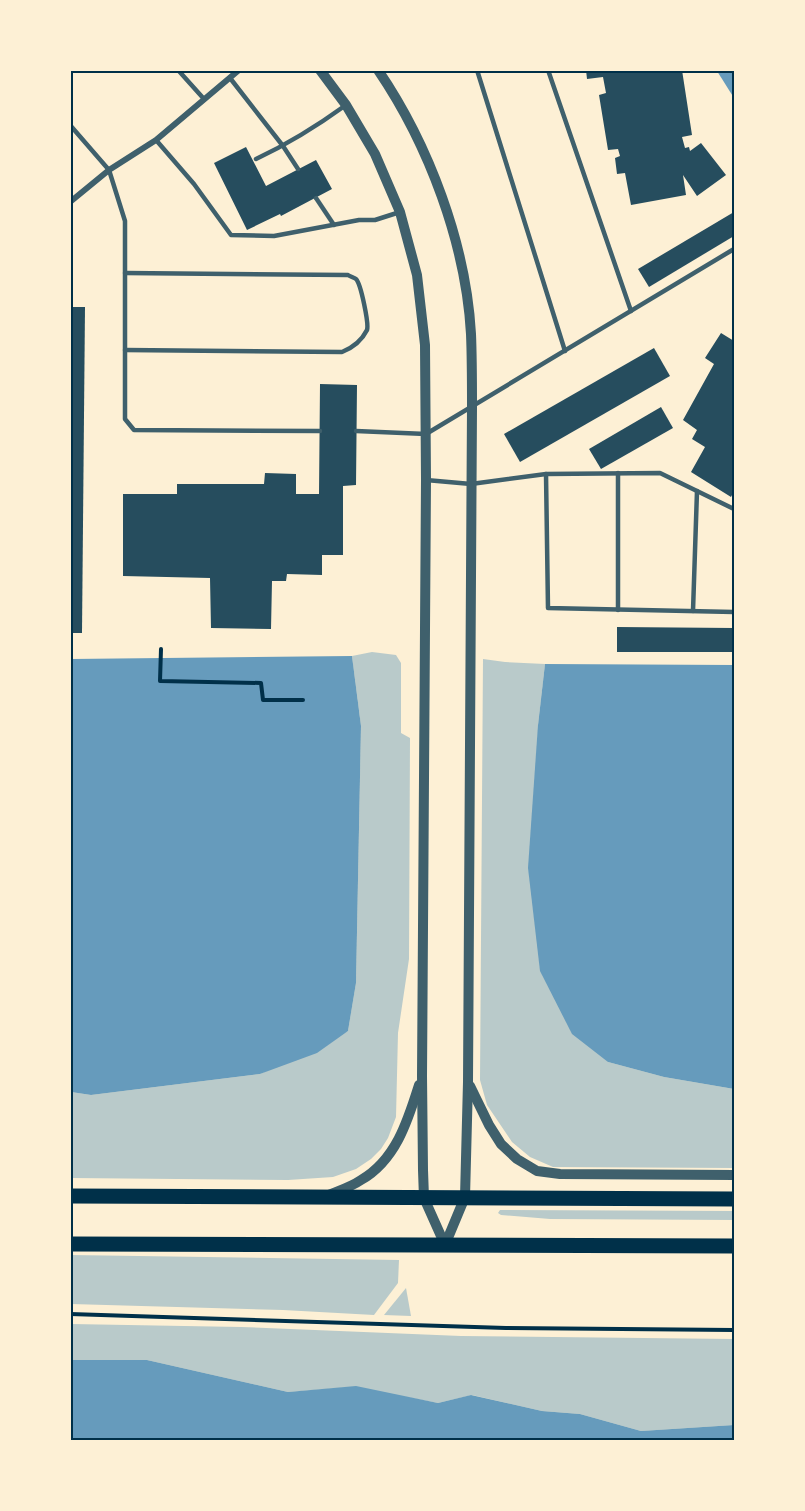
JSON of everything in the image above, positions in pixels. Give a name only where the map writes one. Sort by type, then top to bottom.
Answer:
[{"type":"main road","points":[[70,1196],[735,1199]]},
{"type":"main road","points":[[70,1244],[735,1246]]},
{"type":"street","points":[[70,202],[110,170],[156,140],[239,70]]},
{"type":"street","points":[[320,70],[346,105],[375,154],[400,212],[417,275],[425,345],[422,1076],[424,1198],[445,1245]]},
{"type":"street","points":[[383,72],[425,153],[449,218],[463,276],[469,321],[472,407],[468,1082],[465,1197],[445,1245]]},
{"type":"street","points":[[325,1196],[362,1180],[385,1161],[405,1128],[422,1076]]},
{"type":"street","points":[[468,1082],[501,1144],[517,1159],[537,1171],[561,1174],[735,1175]]},
{"type":"lane","points":[[178,70],[204,99]]},
{"type":"lane","points":[[477,70],[565,351]]},
{"type":"lane","points":[[548,70],[631,311]]},
{"type":"lane","points":[[230,78],[283,146],[298,170]]},
{"type":"lane","points":[[256,159],[283,146],[346,105]]},
{"type":"lane","points":[[70,125],[110,170],[125,221],[125,419],[134,430],[320,431]]},
{"type":"lane","points":[[156,140],[194,184],[231,235],[274,236],[359,220],[375,220],[400,212]]},
{"type":"lane","points":[[316,198],[334,225]]},
{"type":"lane","points":[[356,431],[426,434],[735,249]]},
{"type":"lane","points":[[125,273],[348,275],[356,279],[359,285],[368,324],[366,331],[352,348],[342,352],[125,350]]},
{"type":"lane","points":[[618,473],[618,610]]},
{"type":"lane","points":[[426,480],[471,484],[546,474],[660,473],[735,509]]},
{"type":"lane","points":[[546,474],[548,608],[735,612]]},
{"type":"lane","points":[[693,611],[697,491]]},
{"type":"path","points":[[161,649],[160,681],[261,683],[262,700],[303,700]]},
{"type":"path","points":[[70,1314],[506,1328],[735,1330]]},
{"type":"shaded area","points":[[372,652],[396,655],[401,663],[401,733],[410,738],[409,959],[398,1033],[396,1117],[388,1138],[371,1159],[356,1169],[333,1177],[288,1180],[71,1178],[71,1092],[91,1095],[260,1074],[348,1031],[356,983],[361,726],[352,656]]},
{"type":"shaded area","points":[[483,659],[545,664],[538,725],[608,1062],[664,1077],[734,1089],[734,1168],[553,1167],[530,1157],[512,1142],[487,1105],[480,1080]]},
{"type":"shaded area","points":[[500,1210],[734,1211],[734,1220],[550,1219],[501,1215],[498,1213]]},
{"type":"shaded area","points":[[71,1255],[399,1260],[398,1283],[374,1315],[71,1304]]},
{"type":"shaded area","points":[[406,1288],[411,1316],[384,1315]]},
{"type":"shaded area","points":[[71,1324],[241,1327],[461,1336],[734,1339],[734,1425],[641,1431],[580,1414],[542,1411],[472,1395],[438,1403],[353,1387],[288,1392],[147,1360],[71,1360]]},
{"type":"water","points":[[717,71],[734,71],[734,98]]},
{"type":"water","points":[[352,656],[361,726],[356,983],[348,1031],[317,1053],[260,1074],[91,1095],[71,1092],[71,659]]},
{"type":"water","points":[[545,664],[734,665],[734,1089],[664,1077],[608,1062],[572,1034],[540,971],[528,868],[538,725]]},
{"type":"water","points":[[71,1360],[147,1360],[288,1392],[356,1386],[438,1403],[471,1395],[542,1411],[580,1414],[641,1431],[734,1425],[734,1440],[71,1440]]},
{"type":"building","points":[[586,70],[682,70],[692,135],[682,137],[685,148],[689,147],[690,151],[701,143],[726,175],[697,196],[683,175],[686,195],[631,205],[625,173],[617,174],[615,158],[620,156],[618,149],[608,150],[599,95],[606,93],[603,77],[587,79]]},
{"type":"building","points":[[246,147],[266,186],[316,160],[332,189],[281,216],[280,214],[247,230],[214,163]]},
{"type":"building","points":[[734,212],[734,236],[649,287],[638,269]]},
{"type":"building","points":[[70,307],[85,307],[82,633],[70,633]]},
{"type":"building","points":[[721,333],[734,341],[734,491],[731,497],[691,472],[705,447],[692,439],[697,430],[683,420],[714,364],[705,358]]},
{"type":"building","points":[[654,348],[670,376],[520,462],[504,434]]},
{"type":"building","points":[[320,384],[357,385],[356,485],[343,486],[343,555],[322,555],[322,575],[287,574],[286,581],[272,581],[271,629],[211,628],[210,578],[123,576],[123,494],[177,494],[177,484],[264,484],[265,473],[296,474],[296,494],[319,494]]},
{"type":"building","points":[[661,407],[673,428],[601,469],[589,449]]},
{"type":"building","points":[[617,627],[734,628],[734,652],[617,652]]}]
